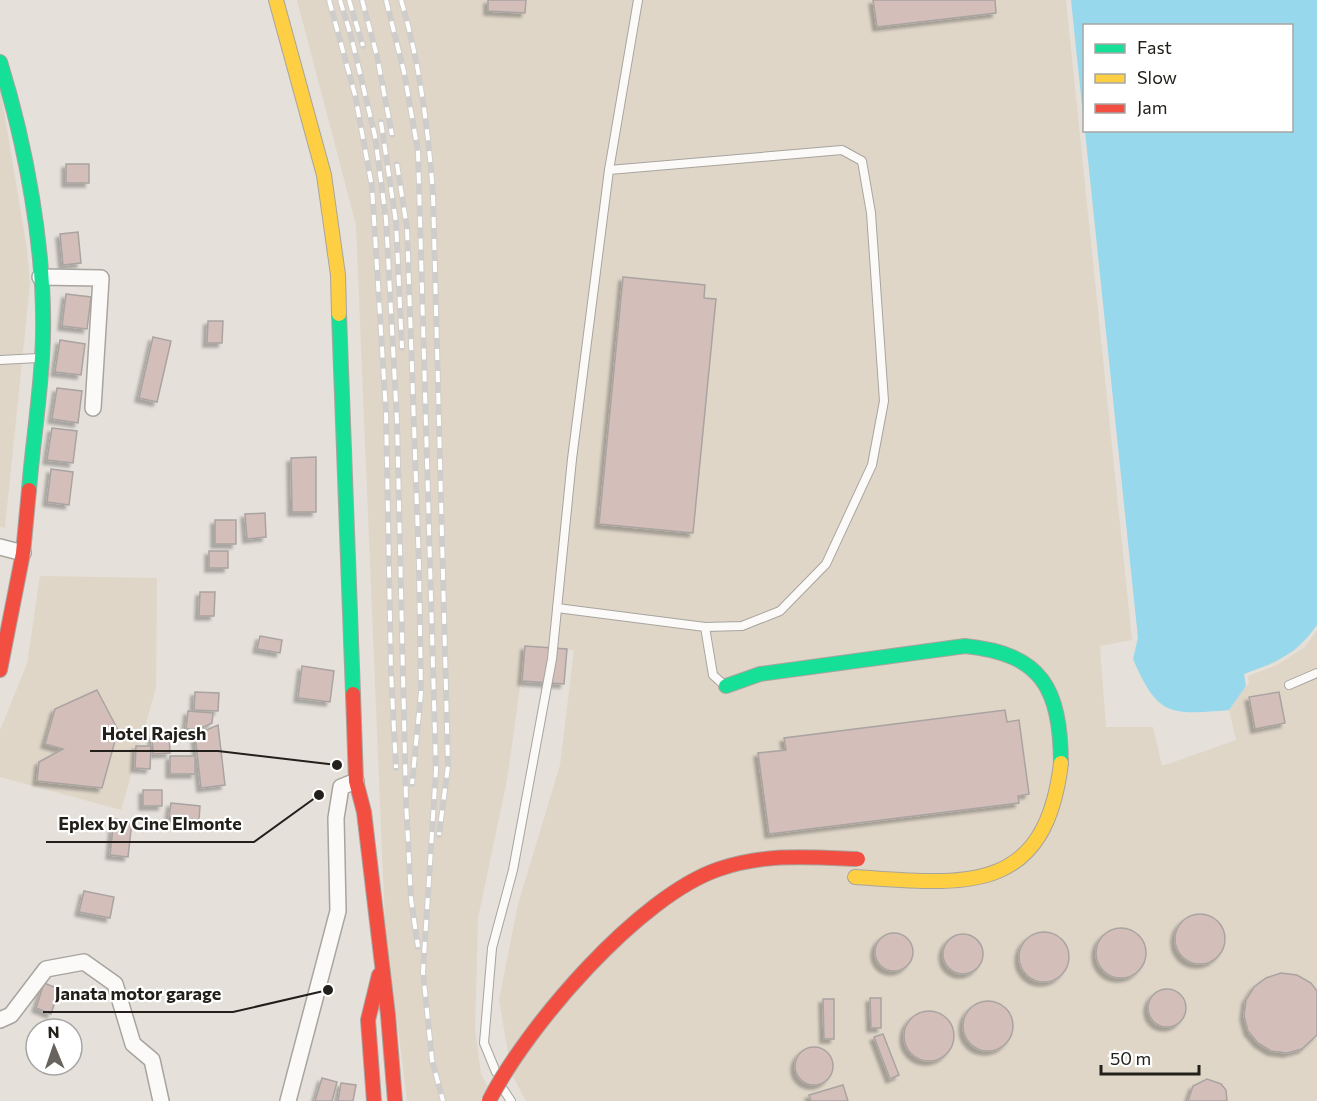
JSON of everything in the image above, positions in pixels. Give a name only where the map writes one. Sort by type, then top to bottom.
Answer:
[{"type":"main road","points":[[276,0],[324,175],[338,275],[356,781],[364,812],[388,1015],[394,1101]]},
{"type":"main road","points":[[0,62],[17,116],[40,277],[41,358],[23,553],[3,641],[0,670]]},
{"type":"main road","points":[[726,686],[760,674],[965,646],[994,649],[1019,658],[1040,677],[1052,695],[1060,727],[1061,766],[1055,803],[1043,831],[1025,855],[999,872],[965,879],[924,881],[850,876]]},
{"type":"main road","points":[[726,686],[763,687],[966,659],[997,667]]},
{"type":"main road","points":[[489,1101],[504,1072],[531,1032],[634,920],[665,895],[718,869],[760,858],[803,856],[863,860]]},
{"type":"main road","points":[[374,1101],[368,1020],[374,989],[382,968]]},
{"type":"main road","points":[[510,1101],[519,1081]]},
{"type":"street","points":[[40,277],[101,278],[93,408]]},
{"type":"street","points":[[0,547],[23,553]]},
{"type":"street","points":[[288,1101],[338,911],[336,818],[339,795],[341,787],[356,781]]},
{"type":"street","points":[[0,1020],[11,1015],[46,969],[84,962],[115,984],[134,1044],[152,1060],[161,1101]]},
{"type":"lane","points":[[510,1101],[484,1043],[492,948],[513,870],[552,659],[572,459],[609,170],[639,0]]},
{"type":"lane","points":[[557,608],[705,627],[742,626],[780,610],[826,564],[872,465],[884,401],[872,213],[862,161],[842,150],[609,170]]},
{"type":"lane","points":[[0,360],[41,358]]},
{"type":"lane","points":[[705,627],[713,675],[726,686]]},
{"type":"lane","points":[[1289,686],[1317,673]]},
{"type":"shaded area","points":[[297,0],[1066,0],[1132,640],[1100,646],[1106,727],[1153,727],[1162,766],[1236,740],[1229,710],[1246,686],[1244,674],[1303,645],[1317,625],[1317,1101],[526,1101],[512,1075],[499,1000],[518,904],[560,765],[574,650],[525,651],[507,780],[478,918],[475,1030],[481,1074],[495,1101],[407,1101],[385,923],[356,225]]},
{"type":"shaded area","points":[[0,87],[27,249],[30,284],[5,528],[0,527]]},
{"type":"shaded area","points":[[40,576],[157,578],[156,688],[121,810],[0,777],[0,730],[27,664]]},
{"type":"water","points":[[1071,0],[1317,0],[1317,625],[1302,643],[1286,656],[1245,674],[1246,686],[1229,710],[1193,712],[1168,708],[1150,692],[1133,659],[1138,638],[1085,132],[1293,132],[1293,24],[1083,24],[1083,115]]},
{"type":"pier","points":[[1317,625],[1317,630],[1305,647],[1275,666],[1248,676],[1249,684],[1246,686],[1244,674],[1274,663],[1303,645]]},
{"type":"building","points":[[488,0],[526,0],[525,13],[488,11]]},
{"type":"building","points":[[873,0],[995,0],[996,13],[877,27]]},
{"type":"building","points":[[66,164],[89,164],[89,183],[66,183]]},
{"type":"building","points":[[78,232],[81,263],[63,265],[60,234]]},
{"type":"building","points":[[623,277],[705,285],[704,298],[716,299],[693,533],[599,524]]},
{"type":"building","points":[[66,294],[91,297],[87,329],[62,326]]},
{"type":"building","points":[[208,321],[223,321],[222,343],[207,343]]},
{"type":"building","points":[[153,337],[171,341],[157,402],[139,398]]},
{"type":"building","points":[[60,340],[85,344],[81,375],[55,372]]},
{"type":"building","points":[[57,388],[82,391],[78,423],[52,419]]},
{"type":"building","points":[[52,428],[77,431],[73,463],[47,460]]},
{"type":"building","points":[[316,457],[316,512],[292,512],[291,458]]},
{"type":"building","points":[[51,469],[73,472],[69,505],[47,502]]},
{"type":"building","points":[[265,513],[266,537],[247,539],[245,514]]},
{"type":"building","points":[[215,520],[236,520],[236,544],[215,544]]},
{"type":"building","points":[[209,551],[228,551],[228,568],[209,568]]},
{"type":"building","points":[[200,592],[215,592],[214,616],[199,616]]},
{"type":"building","points":[[260,636],[282,640],[280,653],[257,649]]},
{"type":"building","points":[[525,646],[567,649],[564,684],[522,681]]},
{"type":"building","points":[[302,666],[334,671],[330,702],[298,698]]},
{"type":"building","points":[[97,690],[118,730],[102,788],[37,781],[39,762],[63,749],[45,744],[55,709]]},
{"type":"building","points":[[195,692],[219,693],[218,711],[194,710]]},
{"type":"building","points":[[1279,692],[1285,723],[1255,729],[1249,697]]},
{"type":"building","points":[[1005,710],[1007,722],[1019,720],[1029,794],[1018,796],[1019,803],[769,834],[758,753],[786,750],[784,738]]},
{"type":"building","points":[[188,711],[213,713],[212,723],[200,729],[186,729]]},
{"type":"building","points":[[218,725],[225,785],[201,788],[195,735]]},
{"type":"building","points":[[169,734],[170,753],[153,754],[152,735]]},
{"type":"building","points":[[136,746],[151,746],[150,769],[135,768]]},
{"type":"building","points":[[170,756],[195,756],[195,774],[170,774]]},
{"type":"building","points":[[143,790],[162,790],[162,806],[143,806]]},
{"type":"building","points":[[171,803],[200,806],[199,820],[169,817]]},
{"type":"building","points":[[114,819],[132,821],[128,857],[110,855]]},
{"type":"building","points":[[84,891],[114,897],[110,918],[79,912]]},
{"type":"building","points":[[1200,914],[1214,918],[1221,925],[1225,939],[1221,953],[1214,960],[1200,964],[1186,960],[1179,953],[1175,939],[1179,925],[1186,918]]},
{"type":"building","points":[[1121,928],[1135,932],[1142,939],[1146,953],[1142,967],[1135,974],[1121,978],[1107,974],[1100,967],[1096,953],[1100,939],[1107,932]]},
{"type":"building","points":[[1044,932],[1058,936],[1065,943],[1069,957],[1065,971],[1058,978],[1044,982],[1030,978],[1023,971],[1019,957],[1023,943],[1030,936]]},
{"type":"building","points":[[894,933],[908,938],[913,952],[908,966],[894,971],[880,966],[875,952],[880,938]]},
{"type":"building","points":[[963,934],[977,940],[983,954],[977,968],[963,974],[949,968],[943,954],[949,940]]},
{"type":"building","points":[[1281,973],[1297,975],[1311,983],[1317,991],[1317,1035],[1302,1049],[1287,1053],[1271,1051],[1258,1043],[1248,1031],[1244,1016],[1246,1000],[1254,987],[1266,978]]},
{"type":"building","points":[[44,983],[59,989],[51,1014],[36,1008]]},
{"type":"building","points":[[1167,989],[1181,994],[1186,1008],[1181,1022],[1167,1027],[1153,1022],[1148,1008],[1153,994]]},
{"type":"building","points":[[870,998],[881,998],[881,1028],[871,1028]]},
{"type":"building","points":[[823,999],[834,999],[834,1039],[824,1039]]},
{"type":"building","points":[[988,1001],[1002,1005],[1009,1012],[1013,1026],[1009,1040],[1002,1047],[988,1051],[974,1047],[967,1040],[963,1026],[967,1012],[974,1005]]},
{"type":"building","points":[[929,1011],[947,1018],[954,1036],[947,1054],[929,1061],[911,1054],[904,1036],[911,1018]]},
{"type":"building","points":[[883,1034],[899,1075],[890,1079],[874,1037]]},
{"type":"building","points":[[814,1047],[828,1052],[833,1066],[828,1080],[814,1085],[800,1080],[795,1066],[800,1052]]},
{"type":"building","points":[[322,1078],[337,1082],[332,1101],[315,1101]]},
{"type":"building","points":[[1207,1079],[1221,1084],[1226,1090],[1227,1101],[1188,1101],[1193,1086]]},
{"type":"building","points":[[341,1083],[356,1085],[353,1101],[338,1101]]},
{"type":"building","points":[[843,1085],[848,1101],[811,1101],[809,1095]]},
{"type":"railway","points":[[329,0],[355,95],[372,187],[386,412],[391,672],[396,768]]},
{"type":"railway","points":[[340,0],[375,136],[386,219],[397,421],[406,801],[411,899],[418,947]]},
{"type":"railway","points":[[349,0],[363,46]]},
{"type":"railway","points":[[362,0],[377,56],[392,135]]},
{"type":"railway","points":[[386,0],[404,72],[418,151],[436,770],[423,972],[432,1060],[443,1101]]},
{"type":"railway","points":[[401,0],[422,96],[433,194],[448,766],[439,835]]},
{"type":"railway","points":[[381,122],[396,222],[402,348]]},
{"type":"railway","points":[[397,164],[407,228],[419,566],[421,693],[412,784]]},
{"type":"traffic: fast","points":[[0,62],[26,162],[41,268],[42,355],[29,490]]},
{"type":"traffic: fast","points":[[339,314],[353,694]]},
{"type":"traffic: fast","points":[[726,686],[760,674],[965,646],[991,650],[1013,657],[1029,667],[1042,680],[1051,696],[1057,715],[1061,763]]},
{"type":"traffic: slow","points":[[276,0],[324,175],[338,275],[339,314]]},
{"type":"traffic: slow","points":[[855,877],[894,880],[963,880],[992,873],[1017,860],[1037,839],[1052,807],[1061,763]]},
{"type":"traffic: jam","points":[[0,670],[23,553],[29,490]]},
{"type":"traffic: jam","points":[[353,694],[356,781],[364,812],[388,1015],[395,1101]]},
{"type":"traffic: jam","points":[[489,1101],[530,1037],[588,967],[621,934],[655,906],[688,884],[719,869],[753,860],[788,857],[858,859]]},
{"type":"traffic: jam","points":[[374,1101],[368,1020],[379,975]]},
{"type":"place","name":"Hotel Rajesh","points":[[337,765]]},
{"type":"place","name":"Eplex by Cine Elmonte","points":[[319,795]]},
{"type":"place","name":"Janata motor garage","points":[[328,990]]}]
